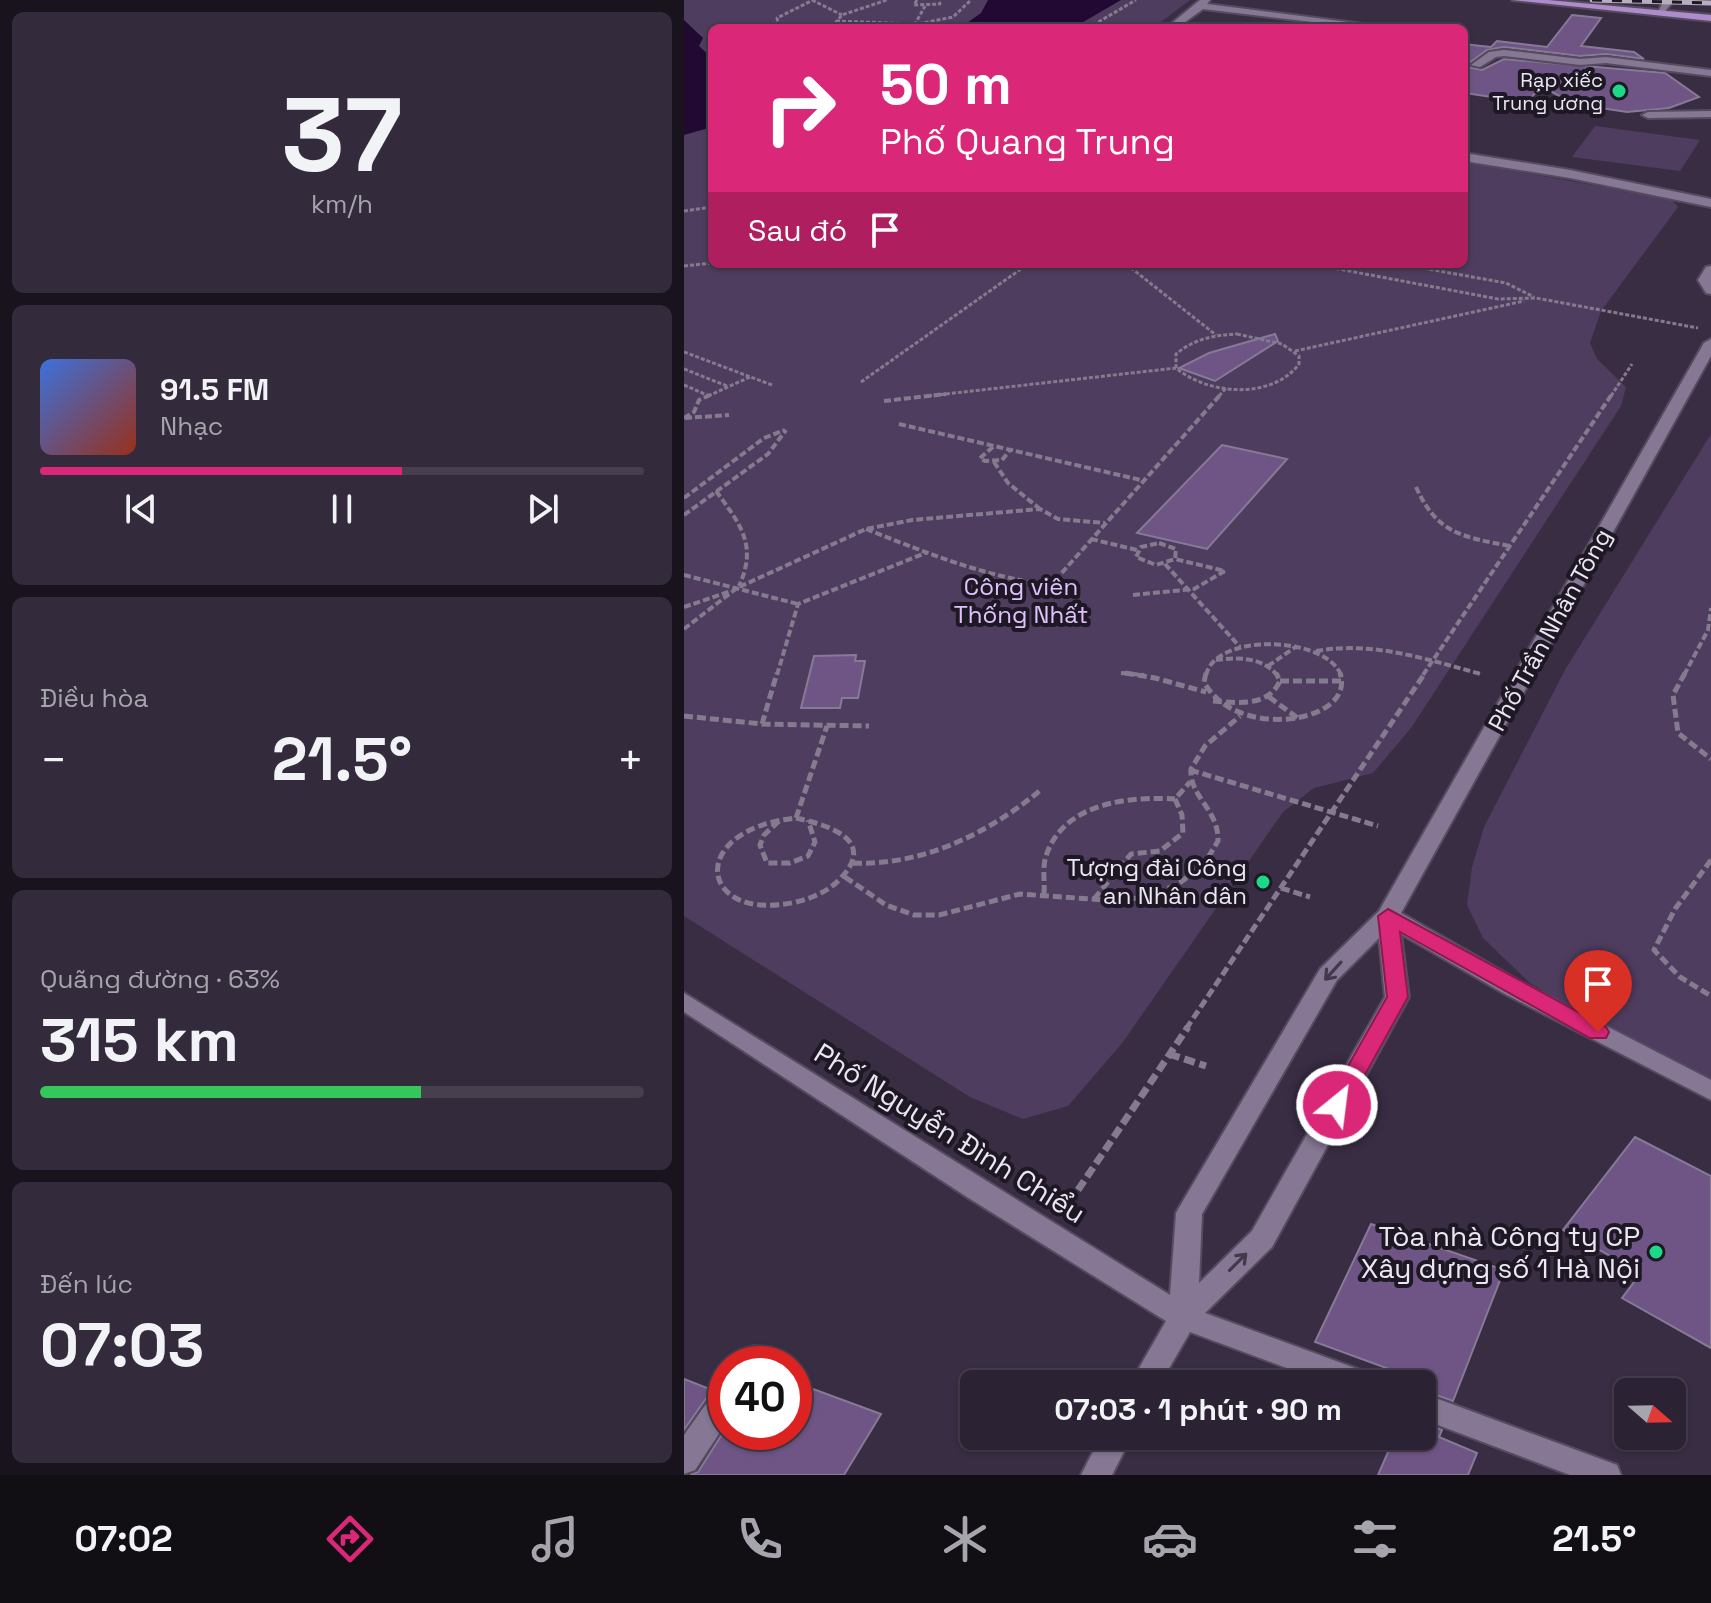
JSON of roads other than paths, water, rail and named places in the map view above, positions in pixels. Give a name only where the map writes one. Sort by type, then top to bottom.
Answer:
[{"type":"main road","points":[[1517,0],[1711,18]]},
{"type":"street","points":[[1660,12],[1669,0]]},
{"type":"street","points":[[1176,24],[1203,3],[1359,24]]},
{"type":"street","points":[[1476,65],[1493,54],[1504,53],[1580,62],[1606,60],[1711,73]]},
{"type":"street","points":[[1648,115],[1711,114]]},
{"type":"street","points":[[1468,158],[1570,174],[1711,203]]},
{"type":"street","points":[[1711,270],[1705,280],[1711,290]]},
{"type":"street","name":"Phố Trần Nhân Tông","points":[[1183,1317],[1189,1213],[1328,975],[1388,916],[1711,343]]},
{"type":"street","points":[[1388,916],[1513,988],[1711,1091]]},
{"type":"street","name":"Phố Trần Nhân Tông","points":[[1153,1370],[1183,1317],[1262,1239],[1397,997],[1388,916]]},
{"type":"street","name":"Phố Nguyễn Đình Chiểu","points":[[684,1001],[976,1190],[1183,1317],[1326,1370]]},
{"type":"street","points":[[1436,1411],[1606,1475]]},
{"type":"street","points":[[684,1460],[708,1425]]},
{"type":"street","points":[[1096,1475],[1109,1450]]},
{"type":"railway","points":[[1592,0],[1711,3]]},
{"type":"place","name":"Rạp xiếc Trung ương","points":[[1619,91]]},
{"type":"place","name":"Tượng đài Công an Nhân dân","points":[[1263,882]]},
{"type":"place","name":"Tòa nhà Công ty CP Xây dựng số 1 Hà Nội","points":[[1656,1252]]},
{"type":"park label","name":"Công viên Thống Nhất","points":[[1021,601]]}]
